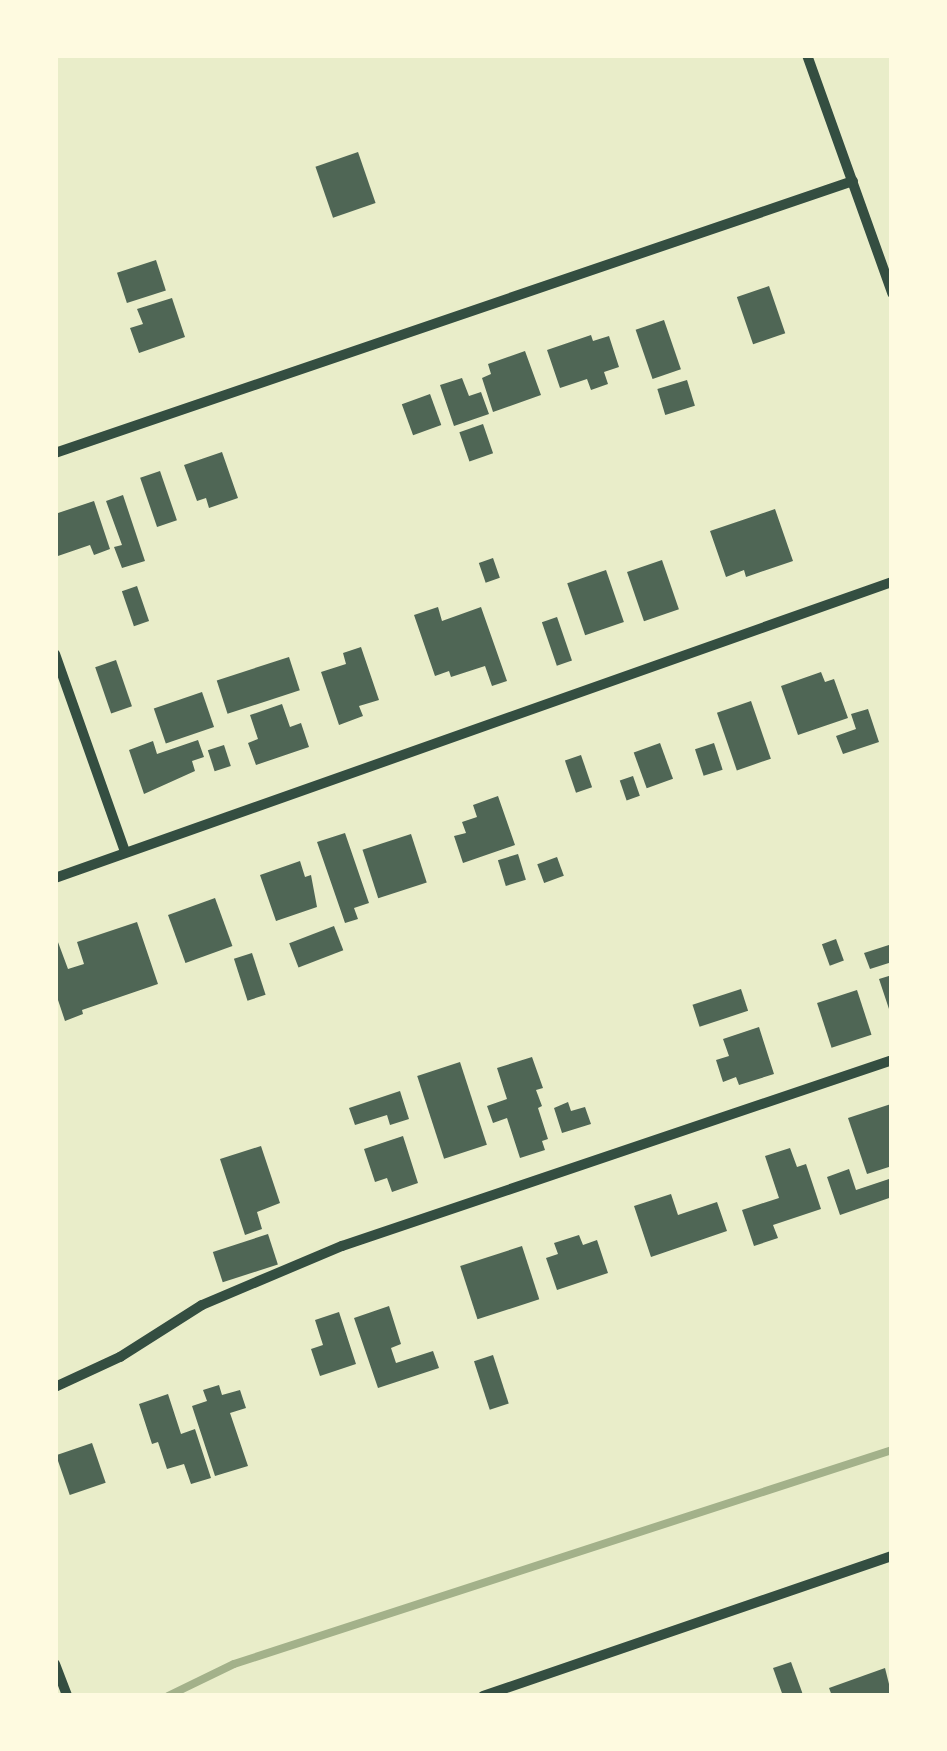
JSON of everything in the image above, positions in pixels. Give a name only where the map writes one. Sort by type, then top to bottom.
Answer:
[{"type":"street","points":[[807,55],[892,293]]},
{"type":"street","points":[[55,453],[853,181]]},
{"type":"street","points":[[55,878],[892,582]]},
{"type":"street","points":[[55,654],[125,852]]},
{"type":"street","points":[[55,1387],[120,1357],[202,1305],[342,1246],[892,1060]]},
{"type":"street","points":[[483,1696],[892,1556]]},
{"type":"street","points":[[55,1664],[67,1696]]},
{"type":"building","points":[[358,152],[376,203],[333,218],[315,167]]},
{"type":"building","points":[[156,260],[166,290],[127,303],[117,273]]},
{"type":"building","points":[[769,286],[785,333],[753,344],[737,297]]},
{"type":"building","points":[[172,298],[185,337],[139,353],[130,328],[143,324],[137,309]]},
{"type":"building","points":[[664,320],[681,369],[653,379],[636,330]]},
{"type":"building","points":[[591,335],[593,341],[609,336],[619,367],[604,372],[608,384],[591,390],[587,379],[560,388],[547,350]]},
{"type":"building","points":[[525,351],[541,395],[493,412],[482,378],[491,374],[488,364]]},
{"type":"building","points":[[462,378],[469,396],[481,392],[489,414],[454,426],[440,385]]},
{"type":"building","points":[[687,380],[695,406],[665,415],[657,389]]},
{"type":"building","points":[[430,394],[441,425],[413,435],[402,404]]},
{"type":"building","points":[[483,424],[493,453],[469,461],[459,432]]},
{"type":"building","points":[[222,452],[238,498],[209,508],[206,498],[197,501],[184,465]]},
{"type":"building","points":[[160,471],[177,520],[157,527],[140,478]]},
{"type":"building","points":[[123,495],[145,561],[122,568],[114,547],[122,545],[106,501]]},
{"type":"building","points":[[94,501],[110,549],[94,555],[90,545],[55,557],[55,514]]},
{"type":"building","points":[[775,509],[793,561],[746,577],[744,570],[726,577],[710,531]]},
{"type":"building","points":[[493,558],[500,578],[486,583],[479,563]]},
{"type":"building","points":[[662,560],[679,609],[644,621],[627,572]]},
{"type":"building","points":[[606,570],[624,622],[585,635],[567,583]]},
{"type":"building","points":[[137,586],[149,621],[134,626],[122,591]]},
{"type":"building","points":[[438,607],[442,621],[481,607],[507,681],[492,686],[485,666],[451,677],[449,671],[435,676],[414,615]]},
{"type":"building","points":[[557,617],[572,660],[557,666],[542,622]]},
{"type":"building","points":[[361,647],[379,700],[359,706],[363,716],[339,725],[321,672],[346,664],[343,653]]},
{"type":"building","points":[[289,657],[300,690],[228,714],[217,680]]},
{"type":"building","points":[[116,660],[132,706],[111,713],[95,667]]},
{"type":"building","points":[[821,672],[825,682],[834,679],[848,718],[798,735],[781,686]]},
{"type":"building","points":[[202,692],[214,727],[166,744],[154,709]]},
{"type":"building","points":[[751,701],[771,759],[737,770],[717,713]]},
{"type":"building","points":[[282,704],[290,727],[301,723],[309,747],[256,765],[248,743],[258,739],[250,715]]},
{"type":"building","points":[[868,709],[879,742],[843,754],[836,736],[856,729],[851,714]]},
{"type":"building","points":[[198,740],[204,757],[192,761],[195,771],[144,794],[129,750],[153,741],[157,754]]},
{"type":"building","points":[[660,743],[673,779],[647,788],[634,753]]},
{"type":"building","points":[[714,743],[723,770],[704,776],[695,749]]},
{"type":"building","points":[[224,745],[231,766],[215,771],[208,750]]},
{"type":"building","points":[[581,755],[592,787],[576,793],[565,761]]},
{"type":"building","points":[[633,776],[640,796],[627,800],[620,781]]},
{"type":"building","points":[[498,796],[515,845],[463,863],[454,836],[466,833],[462,822],[477,817],[473,805]]},
{"type":"building","points":[[345,833],[369,903],[354,908],[358,919],[345,923],[317,842]]},
{"type":"building","points":[[411,834],[427,883],[378,898],[362,850]]},
{"type":"building","points":[[518,854],[526,880],[506,886],[498,860]]},
{"type":"building","points":[[557,857],[564,876],[544,883],[537,864]]},
{"type":"building","points":[[300,861],[305,877],[311,875],[317,907],[276,921],[260,875]]},
{"type":"building","points":[[215,898],[232,946],[185,963],[168,915]]},
{"type":"building","points":[[137,922],[158,984],[82,1010],[83,1014],[65,1021],[55,991],[55,934],[68,969],[84,964],[77,942]]},
{"type":"building","points":[[334,926],[343,950],[299,967],[289,943]]},
{"type":"building","points":[[836,939],[844,961],[830,966],[822,944]]},
{"type":"building","points":[[892,944],[892,962],[870,969],[864,953]]},
{"type":"building","points":[[252,953],[266,995],[248,1001],[234,959]]},
{"type":"building","points":[[892,975],[892,1015],[891,1015],[879,979]]},
{"type":"building","points":[[741,989],[748,1011],[700,1027],[692,1005]]},
{"type":"building","points":[[857,990],[872,1035],[832,1048],[817,1003]]},
{"type":"building","points":[[759,1027],[774,1074],[739,1085],[736,1077],[723,1082],[716,1060],[729,1056],[723,1039]]},
{"type":"building","points":[[532,1057],[543,1088],[536,1090],[548,1139],[542,1141],[545,1150],[520,1158],[507,1118],[493,1123],[487,1106],[507,1099],[497,1068]]},
{"type":"building","points":[[460,1062],[487,1145],[444,1159],[417,1076]]},
{"type":"building","points":[[400,1091],[409,1119],[390,1125],[387,1115],[355,1125],[349,1108]]},
{"type":"building","points":[[568,1102],[571,1111],[585,1107],[591,1124],[562,1133],[554,1108]]},
{"type":"building","points":[[891,1104],[892,1166],[867,1174],[848,1118]]},
{"type":"building","points":[[403,1136],[418,1183],[392,1192],[387,1178],[375,1182],[364,1149]]},
{"type":"building","points":[[261,1146],[280,1203],[257,1212],[262,1229],[245,1235],[220,1159]]},
{"type":"building","points":[[790,1148],[797,1167],[806,1164],[821,1209],[773,1225],[778,1238],[754,1246],[742,1210],[779,1198],[765,1156]]},
{"type":"building","points":[[849,1169],[856,1190],[892,1178],[892,1197],[840,1215],[827,1177]]},
{"type":"building","points":[[671,1194],[678,1215],[717,1202],[727,1231],[651,1257],[634,1206]]},
{"type":"building","points":[[268,1234],[278,1264],[223,1282],[213,1252]]},
{"type":"building","points":[[579,1235],[583,1245],[597,1240],[608,1273],[557,1290],[546,1258],[558,1254],[554,1243]]},
{"type":"building","points":[[522,1246],[539,1299],[477,1319],[460,1266]]},
{"type":"building","points":[[389,1306],[401,1344],[391,1348],[396,1363],[433,1351],[439,1368],[378,1388],[354,1318]]},
{"type":"building","points":[[339,1312],[356,1364],[320,1376],[311,1349],[323,1345],[315,1320]]},
{"type":"building","points":[[493,1355],[509,1404],[490,1410],[474,1361]]},
{"type":"building","points":[[219,1385],[222,1395],[240,1390],[246,1408],[230,1413],[248,1466],[215,1476],[192,1406],[207,1401],[203,1390]]},
{"type":"building","points":[[168,1394],[181,1434],[195,1429],[211,1478],[191,1484],[184,1464],[167,1469],[158,1442],[152,1444],[139,1404]]},
{"type":"building","points":[[92,1443],[106,1483],[70,1495],[56,1455]]},
{"type":"building","points":[[791,1662],[803,1696],[783,1696],[773,1668]]},
{"type":"building","points":[[885,1668],[892,1696],[832,1696],[829,1688]]},
{"type":"waterway","points":[[168,1696],[234,1664],[892,1450]]}]
